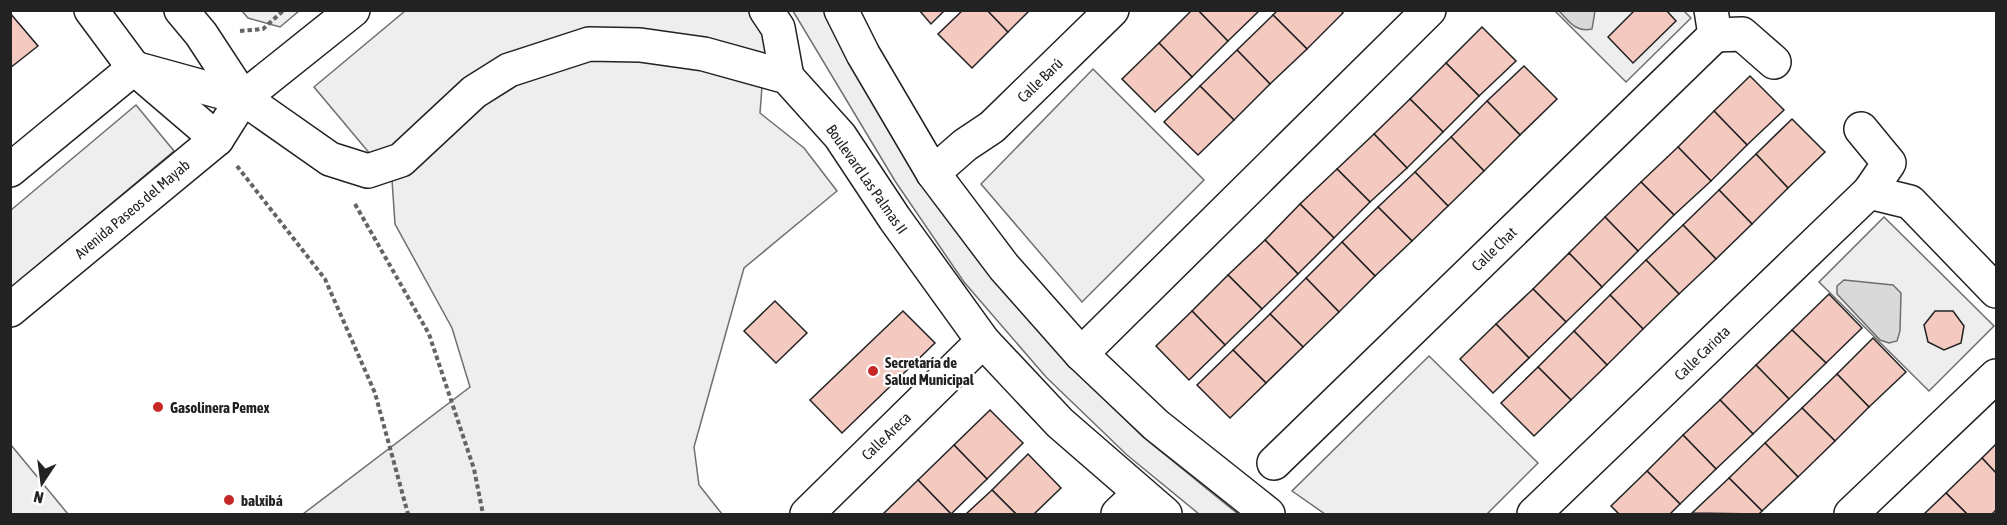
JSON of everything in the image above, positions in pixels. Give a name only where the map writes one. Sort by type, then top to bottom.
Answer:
[{"type":"street","points":[[91,10],[134,68],[217,139]]},
{"type":"street","name":"Avenida Paseos del Mayab","points":[[10,310],[217,139],[243,98],[353,10]]},
{"type":"street","name":"Boulevard Las Palmas II","points":[[766,10],[778,28],[785,64],[840,136],[895,219],[975,350],[1060,423],[1126,507],[1166,514]]},
{"type":"street","points":[[841,10],[863,54],[933,173],[1004,267],[1081,354],[1156,425],[1268,514]]},
{"type":"street","name":"Calle Barú","points":[[933,173],[992,127],[1112,10]]},
{"type":"street","points":[[1081,354],[1429,10]]},
{"type":"street","points":[[191,22],[243,98]]},
{"type":"street","name":"Calle Chat","points":[[1274,463],[1713,23],[1742,34],[1774,62]]},
{"type":"street","points":[[134,68],[243,98],[330,159],[368,171],[401,160],[474,92],[509,70],[589,44],[640,45],[785,64]]},
{"type":"street","points":[[10,170],[134,68]]},
{"type":"street","name":"Calle Cariota","points":[[1534,514],[1869,192],[1889,163],[1861,129]]},
{"type":"street","points":[[1869,192],[1910,202],[1996,291]]},
{"type":"street","name":"Calle Areca","points":[[807,514],[975,350]]},
{"type":"street","points":[[1851,514],[1996,376]]},
{"type":"path","points":[[191,22],[263,29],[284,10]]},
{"type":"path","points":[[217,139],[325,279],[375,393],[408,514]]},
{"type":"path","points":[[330,159],[429,334],[474,469],[483,514]]},
{"type":"shaded area","points":[[242,11],[299,11],[280,27],[248,18]]},
{"type":"shaded area","points":[[405,11],[784,11],[766,34],[760,113],[804,148],[837,191],[744,268],[694,447],[699,485],[722,514],[303,514],[470,387],[452,328],[395,224],[392,180],[314,87]]},
{"type":"shaded area","points":[[793,11],[828,11],[983,263],[1063,359],[1143,437],[1238,514],[1199,514],[1127,455],[1046,377],[964,282],[895,181]]},
{"type":"shaded area","points":[[1555,11],[1684,11],[1691,18],[1626,82]]},
{"type":"shaded area","points":[[1559,11],[1595,11],[1592,29],[1577,28]]},
{"type":"shaded area","points":[[1093,69],[1204,180],[1082,302],[981,184]]},
{"type":"shaded area","points":[[136,105],[174,151],[11,288],[11,210]]},
{"type":"shaded area","points":[[1884,217],[1994,326],[1929,391],[1819,282]]},
{"type":"shaded area","points":[[1844,280],[1893,285],[1901,293],[1900,331],[1897,341],[1889,343],[1880,340],[1837,294],[1837,286]]},
{"type":"shaded area","points":[[1429,356],[1538,463],[1487,514],[1325,514],[1292,491]]},
{"type":"shaded area","points":[[11,445],[68,514],[11,514]]},
{"type":"building","points":[[919,10],[945,10],[931,24]]},
{"type":"building","points":[[963,10],[987,10],[1008,32],[972,68],[938,34]]},
{"type":"building","points":[[987,10],[1030,10],[1008,32]]},
{"type":"building","points":[[1192,10],[1198,10],[1228,41],[1192,77],[1159,43]]},
{"type":"building","points":[[1198,10],[1260,10],[1228,41]]},
{"type":"building","points":[[1278,10],[1341,10],[1343,13],[1307,49],[1273,15]]},
{"type":"building","points":[[1635,10],[1666,10],[1676,21],[1633,63],[1608,37]]},
{"type":"building","points":[[10,13],[38,46],[10,68]]},
{"type":"building","points":[[1273,15],[1307,49],[1270,84],[1237,50]]},
{"type":"building","points":[[1482,27],[1516,61],[1479,96],[1446,63]]},
{"type":"building","points":[[1159,43],[1192,77],[1155,112],[1122,79]]},
{"type":"building","points":[[1237,50],[1270,84],[1234,120],[1200,86]]},
{"type":"building","points":[[1446,63],[1479,96],[1443,132],[1410,99]]},
{"type":"building","points":[[1524,66],[1557,99],[1520,135],[1487,101]]},
{"type":"building","points":[[1750,76],[1784,110],[1747,145],[1714,111]]},
{"type":"building","points":[[1200,86],[1234,120],[1198,155],[1164,122]]},
{"type":"building","points":[[1410,99],[1443,132],[1407,168],[1374,134]]},
{"type":"building","points":[[1487,101],[1520,135],[1484,171],[1451,137]]},
{"type":"building","points":[[1714,111],[1747,145],[1711,181],[1678,147]]},
{"type":"building","points":[[1792,119],[1825,152],[1788,188],[1756,154]]},
{"type":"building","points":[[1374,134],[1407,168],[1370,202],[1337,169]]},
{"type":"building","points":[[1451,137],[1484,171],[1448,206],[1415,172]]},
{"type":"building","points":[[1678,147],[1711,181],[1674,215],[1641,182]]},
{"type":"building","points":[[1756,154],[1788,188],[1752,224],[1719,190]]},
{"type":"building","points":[[1337,169],[1370,202],[1334,238],[1300,204]]},
{"type":"building","points":[[1415,172],[1448,206],[1412,241],[1378,207]]},
{"type":"building","points":[[1641,182],[1674,215],[1638,251],[1605,217]]},
{"type":"building","points":[[1719,190],[1752,224],[1716,259],[1683,225]]},
{"type":"building","points":[[1300,204],[1334,238],[1298,274],[1265,240]]},
{"type":"building","points":[[1378,207],[1412,241],[1375,276],[1342,242]]},
{"type":"building","points":[[1605,217],[1638,251],[1602,287],[1569,253]]},
{"type":"building","points":[[1683,225],[1716,259],[1679,294],[1646,260]]},
{"type":"building","points":[[1265,240],[1298,274],[1262,309],[1228,275]]},
{"type":"building","points":[[1342,242],[1375,276],[1339,312],[1306,278]]},
{"type":"building","points":[[1569,253],[1602,287],[1566,322],[1533,289]]},
{"type":"building","points":[[1646,260],[1679,294],[1643,329],[1610,295]]},
{"type":"building","points":[[1228,275],[1262,309],[1225,345],[1192,311]]},
{"type":"building","points":[[1306,278],[1339,312],[1303,347],[1270,314]]},
{"type":"building","points":[[1533,289],[1566,322],[1529,358],[1496,324]]},
{"type":"building","points":[[1829,294],[1862,328],[1826,363],[1792,330]]},
{"type":"building","points":[[1610,295],[1643,329],[1607,365],[1574,331]]},
{"type":"building","points":[[775,301],[807,333],[776,363],[744,331]]},
{"type":"building","name":"Secretaría de Salud Municipal","points":[[903,311],[935,343],[842,433],[810,400]]},
{"type":"building","points":[[1192,311],[1225,345],[1189,380],[1156,346]]},
{"type":"building","points":[[1935,311],[1953,311],[1964,326],[1961,343],[1944,350],[1928,342],[1924,325]]},
{"type":"building","points":[[1270,314],[1303,347],[1266,383],[1233,350]]},
{"type":"building","points":[[1496,324],[1529,358],[1493,393],[1460,359]]},
{"type":"building","points":[[1792,330],[1826,363],[1789,399],[1756,365]]},
{"type":"building","points":[[1574,331],[1607,365],[1571,400],[1538,367]]},
{"type":"building","points":[[1873,338],[1906,372],[1869,407],[1837,374]]},
{"type":"building","points":[[1233,350],[1266,383],[1230,418],[1197,385]]},
{"type":"building","points":[[1756,365],[1789,399],[1753,434],[1720,400]]},
{"type":"building","points":[[1538,367],[1571,400],[1534,436],[1501,403]]},
{"type":"building","points":[[1837,374],[1869,407],[1835,441],[1802,408]]},
{"type":"building","points":[[1720,400],[1753,434],[1716,469],[1683,435]]},
{"type":"building","points":[[1802,408],[1835,441],[1798,477],[1765,443]]},
{"type":"building","points":[[990,410],[1023,443],[987,479],[954,445]]},
{"type":"building","points":[[1683,435],[1716,469],[1680,504],[1647,471]]},
{"type":"building","points":[[1765,443],[1798,477],[1762,511],[1729,478]]},
{"type":"building","points":[[1996,444],[1996,473],[1982,458]]},
{"type":"building","points":[[954,445],[987,479],[951,514],[918,480]]},
{"type":"building","points":[[1028,454],[1061,488],[1034,514],[1016,514],[992,490]]},
{"type":"building","points":[[1982,458],[1996,473],[1996,510],[1992,514],[1967,514],[1946,493]]},
{"type":"building","points":[[1647,471],[1680,504],[1670,514],[1619,514],[1611,506]]},
{"type":"building","points":[[1729,478],[1762,511],[1759,514],[1692,513]]},
{"type":"building","points":[[918,480],[951,514],[883,514]]},
{"type":"building","points":[[992,490],[1016,514],[966,514]]},
{"type":"building","points":[[1946,493],[1967,514],[1924,514]]},
{"type":"place","name":"Secretaría de Salud Municipal","points":[[873,371]]},
{"type":"place","name":"Gasolinera Pemex","points":[[158,407]]},
{"type":"place","name":"balxibá","points":[[229,500]]}]
